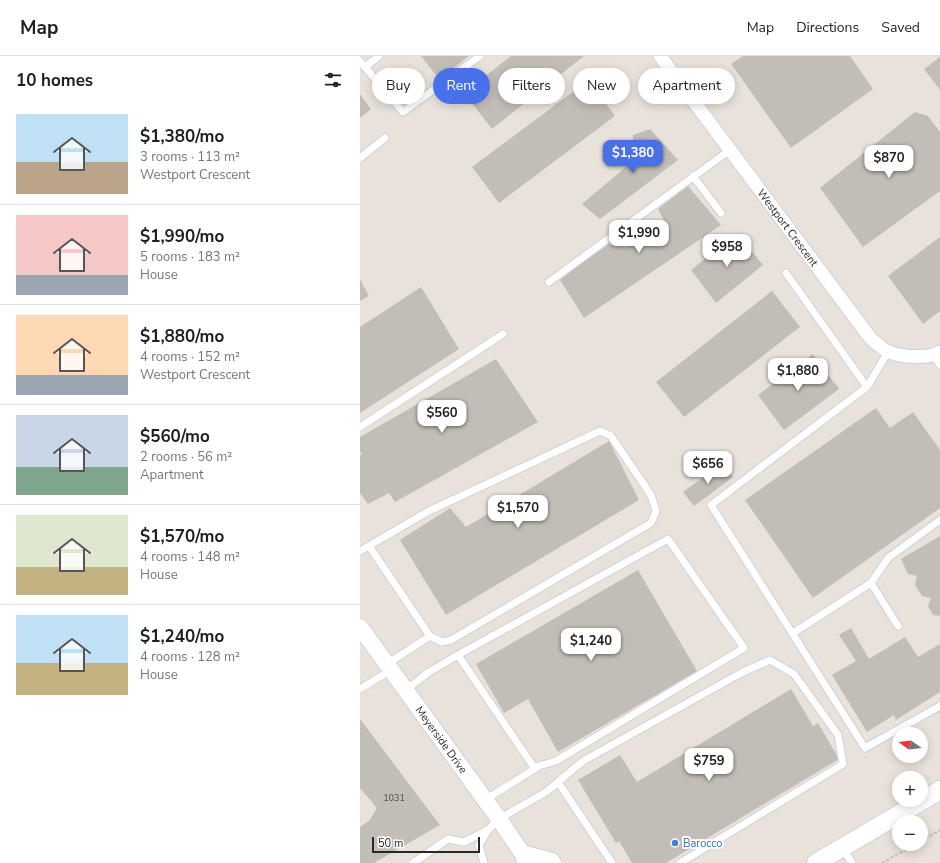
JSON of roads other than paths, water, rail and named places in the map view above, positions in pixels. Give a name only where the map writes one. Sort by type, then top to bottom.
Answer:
[{"type":"main road","points":[[816,863],[940,790]]},
{"type":"street","name":"Westport Crescent","points":[[660,56],[871,339],[888,352],[909,356],[938,358]]},
{"type":"street","name":"Meyerside Drive","points":[[360,627],[485,800],[494,824],[524,858],[552,861],[553,863]]},
{"type":"lane","points":[[379,56],[362,64],[403,112],[480,56]]},
{"type":"lane","points":[[360,158],[385,138]]},
{"type":"lane","points":[[550,282],[730,150]]},
{"type":"lane","points":[[693,176],[721,213]]},
{"type":"lane","points":[[786,273],[867,387]]},
{"type":"lane","points":[[360,427],[503,334]]},
{"type":"lane","points":[[888,352],[867,387],[711,505],[865,748],[940,706]]},
{"type":"lane","points":[[360,551],[429,511],[600,431],[611,436],[651,495],[656,511],[651,522],[451,640],[442,642],[430,636],[369,546]]},
{"type":"lane","points":[[792,633],[871,583],[888,558],[940,520]]},
{"type":"lane","points":[[406,690],[429,672],[458,655],[668,539],[744,648],[556,761],[539,766],[485,800]]},
{"type":"lane","points":[[871,583],[898,626]]},
{"type":"lane","points":[[360,689],[430,636]]},
{"type":"lane","points":[[458,655],[535,769]]},
{"type":"lane","points":[[413,863],[448,839],[464,842],[546,792],[584,761],[741,673],[770,660],[794,674],[838,735],[844,764],[680,863]]},
{"type":"lane","points":[[558,782],[612,863]]},
{"type":"lane","points":[[484,863],[479,845],[494,824]]},
{"type":"lane","points":[[842,848],[852,863]]},
{"type":"place","name":"Barocco","points":[[675,843]]}]
